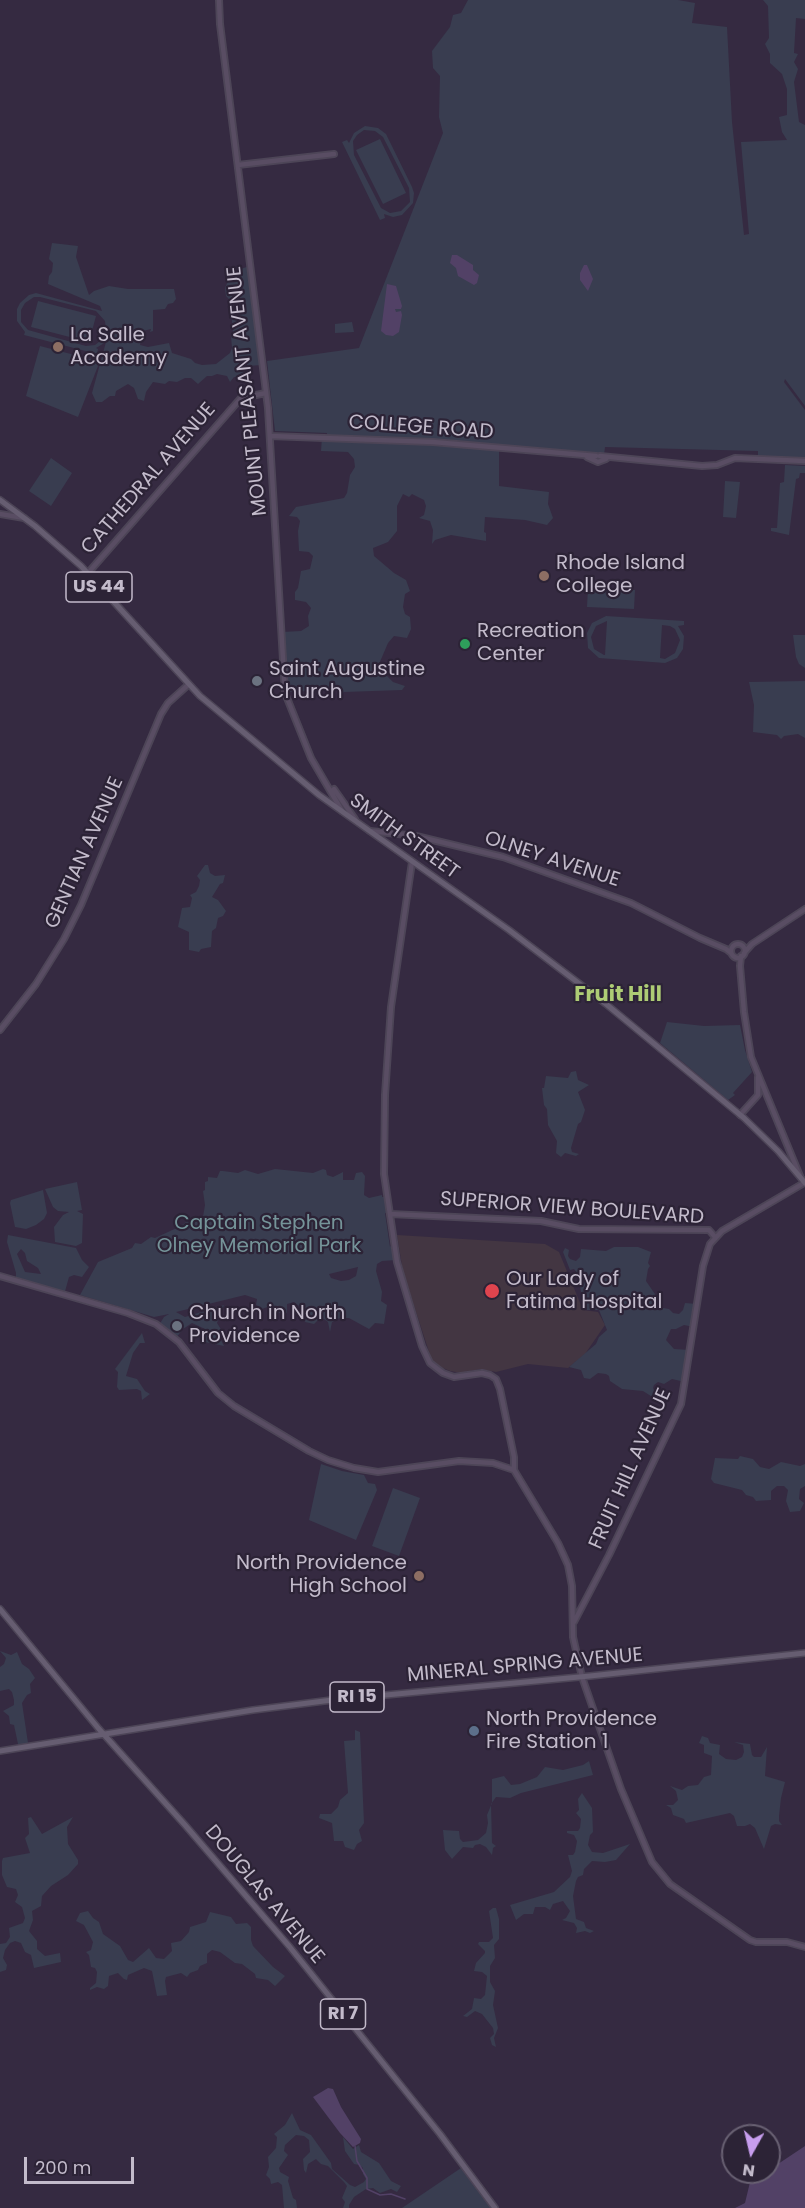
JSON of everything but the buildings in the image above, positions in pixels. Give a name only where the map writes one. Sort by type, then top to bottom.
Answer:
[{"type":"main road","name":"SMITH STREET","points":[[0,500],[88,573],[188,685],[329,802],[562,969],[740,1115],[771,1144],[805,1183]]},
{"type":"main road","points":[[329,802],[335,802],[336,798]]},
{"type":"main road","name":"DOUGLAS AVENUE","points":[[0,1609],[103,1734],[289,1946],[444,2140],[495,2208]]},
{"type":"main road","name":"MINERAL SPRING AVENUE","points":[[0,1751],[245,1711],[339,1699],[582,1677],[805,1653]]},
{"type":"street","name":"MOUNT PLEASANT AVENUE","points":[[219,0],[220,24],[266,393],[285,693],[304,741],[342,811]]},
{"type":"street","points":[[238,165],[334,154]]},
{"type":"street","name":"CATHEDRAL AVENUE","points":[[88,573],[241,398],[266,393]]},
{"type":"street","name":"COLLEGE ROAD","points":[[270,436],[434,442],[702,466],[717,465],[735,458],[805,461]]},
{"type":"street","points":[[0,514],[24,518]]},
{"type":"street","name":"GENTIAN AVENUE","points":[[0,1030],[36,984],[65,937],[81,905],[161,714],[188,685]]},
{"type":"street","name":"MOUNT PLEASANT AVENUE","points":[[321,773],[356,820]]},
{"type":"street","name":"OLNEY AVENUE","points":[[370,831],[416,836],[503,857],[613,896],[738,955]]},
{"type":"street","points":[[412,862],[391,1006],[387,1056],[384,1174],[398,1270],[424,1352],[433,1366],[449,1376],[462,1377],[482,1373],[496,1379],[514,1456],[514,1470]]},
{"type":"street","points":[[738,955],[805,909]]},
{"type":"street","name":"OLNEY AVENUE","points":[[717,944],[739,944]]},
{"type":"street","points":[[752,944],[739,944],[731,948],[738,955],[740,966],[747,1035],[759,1086],[756,1098]]},
{"type":"street","points":[[738,955],[744,948],[739,944]]},
{"type":"street","points":[[757,1072],[800,1176]]},
{"type":"street","points":[[740,1115],[756,1098],[761,1096],[770,1099]]},
{"type":"street","points":[[715,1237],[805,1183]]},
{"type":"street","name":"SUPERIOR VIEW BOULEVARD","points":[[390,1214],[541,1221],[574,1228],[709,1230],[715,1237]]},
{"type":"street","name":"FRUIT HILL AVENUE","points":[[573,1623],[621,1530],[681,1404],[706,1251],[715,1237]]},
{"type":"street","points":[[0,1276],[133,1315],[156,1324],[179,1342],[214,1388],[234,1406],[328,1460],[378,1472],[403,1470],[448,1461],[485,1462],[507,1466],[514,1470],[563,1552],[570,1570],[574,1642],[582,1677],[632,1819],[652,1862],[667,1881],[750,1940],[787,1942],[805,1947]]},
{"type":"street","points":[[573,1606],[585,1601]]},
{"type":"shaded area","points":[[452,255],[457,255],[473,265],[473,270],[479,275],[477,283],[474,285],[458,276],[456,268],[450,263]]},
{"type":"shaded area","points":[[584,265],[587,265],[593,279],[588,291],[580,280],[580,273]]},
{"type":"shaded area","points":[[387,284],[396,286],[402,306],[401,309],[395,309],[396,312],[401,311],[402,315],[399,332],[393,336],[381,331]]},
{"type":"shaded area","name":"Our Lady of Fatima Hospital","points":[[397,1235],[545,1244],[559,1252],[583,1310],[598,1312],[605,1325],[585,1354],[568,1368],[528,1364],[496,1372],[480,1369],[461,1373],[433,1364],[403,1272]]},
{"type":"shaded area","points":[[328,2088],[333,2089],[341,2107],[361,2139],[360,2143],[353,2147],[313,2097]]},
{"type":"shaded area","points":[[805,2146],[805,2208],[735,2208],[745,2203],[750,2184],[781,2184],[781,2162]]},
{"type":"green space","points":[[468,0],[678,0],[695,3],[692,23],[727,27],[732,122],[744,235],[749,234],[741,142],[787,140],[782,132],[779,117],[787,115],[787,89],[782,74],[770,63],[770,54],[765,44],[769,38],[768,6],[763,0],[805,0],[805,19],[796,18],[794,53],[798,54],[794,62],[798,69],[794,82],[799,122],[805,125],[805,406],[785,379],[784,382],[805,410],[805,460],[758,457],[758,451],[605,447],[604,455],[598,455],[499,448],[499,486],[549,492],[548,504],[553,518],[547,525],[525,520],[485,517],[486,541],[451,535],[435,540],[432,544],[433,530],[430,521],[419,518],[424,515],[426,506],[424,500],[412,494],[409,497],[403,494],[397,506],[397,531],[388,542],[373,548],[374,556],[406,580],[410,591],[405,594],[403,607],[405,614],[410,617],[411,629],[407,638],[394,636],[388,643],[379,664],[381,670],[393,682],[405,686],[402,690],[344,692],[342,694],[338,690],[285,692],[282,632],[301,631],[309,626],[308,616],[311,608],[306,602],[295,600],[295,592],[301,571],[310,569],[313,556],[309,552],[299,551],[300,521],[297,517],[289,516],[296,507],[344,498],[350,475],[355,467],[354,459],[348,452],[321,451],[322,437],[327,437],[327,433],[275,431],[267,361],[359,348],[443,133],[439,117],[440,76],[433,68],[432,51],[450,27],[453,15],[461,13]]},
{"type":"green space","points":[[365,126],[378,128],[386,134],[414,193],[413,203],[402,215],[393,217],[384,214],[385,218],[380,220],[342,142],[347,140],[349,143],[354,133]],"holes":[[[364,130],[375,131],[383,137],[409,188],[410,202],[401,211],[390,213],[381,208],[354,155],[353,141],[357,135]]]},
{"type":"green space","points":[[380,139],[406,193],[383,204],[356,150]]},
{"type":"green space","points":[[52,243],[78,246],[76,257],[89,295],[109,286],[128,289],[174,289],[176,299],[173,303],[168,304],[165,309],[153,310],[153,331],[150,332],[151,329],[143,331],[140,345],[148,347],[169,343],[172,353],[202,365],[216,364],[230,353],[233,333],[230,300],[226,296],[225,288],[237,270],[250,266],[262,365],[247,366],[244,374],[234,377],[230,382],[227,376],[217,374],[207,376],[198,384],[191,378],[177,382],[169,381],[165,384],[153,382],[146,392],[144,401],[138,399],[134,388],[128,384],[116,391],[115,396],[110,396],[102,402],[96,402],[92,393],[106,342],[96,348],[98,349],[97,354],[24,335],[25,332],[17,321],[17,309],[20,303],[29,295],[36,293],[102,311],[100,306],[48,284],[53,263],[49,259]],"holes":[[[34,297],[96,311],[105,321],[104,338],[95,345],[86,346],[28,330],[21,322],[21,310],[25,303]]]},
{"type":"green space","points":[[38,301],[96,316],[89,342],[31,327]]},
{"type":"green space","points":[[352,322],[354,332],[335,333],[335,324]]},
{"type":"green space","points":[[40,346],[94,360],[98,366],[78,417],[26,396]]},
{"type":"green space","points":[[51,458],[72,473],[51,506],[29,491]]},
{"type":"green space","points":[[785,465],[805,466],[805,473],[800,473],[799,478],[796,479],[789,535],[771,531],[771,528],[777,528],[780,483],[784,482]]},
{"type":"green space","points":[[725,481],[740,482],[736,518],[723,517]]},
{"type":"green space","points":[[588,588],[635,590],[634,609],[587,607]]},
{"type":"green space","points":[[606,616],[684,621],[684,625],[678,626],[684,636],[683,649],[677,658],[665,663],[599,658],[588,648],[587,633],[592,623]],"holes":[[[607,621],[605,655],[604,655],[594,649],[591,637],[596,626]],[[662,625],[675,629],[680,640],[675,653],[665,659],[660,658]]]},
{"type":"green space","points":[[793,635],[805,635],[805,668],[799,664],[796,657]]},
{"type":"green space","points":[[805,681],[805,738],[798,734],[784,736],[781,739],[777,735],[753,732],[754,705],[749,682]]},
{"type":"green space","points":[[205,865],[208,865],[210,873],[215,876],[225,875],[223,883],[212,897],[218,900],[226,911],[218,918],[216,928],[212,931],[211,947],[201,949],[199,952],[189,950],[189,932],[178,927],[182,908],[190,907],[192,898],[190,895],[196,892],[199,886],[200,880],[197,876]]},
{"type":"green space","points":[[667,1022],[704,1026],[740,1025],[752,1072],[733,1093],[735,1095],[728,1100],[660,1043]]},
{"type":"green space","points":[[576,1071],[578,1080],[589,1085],[578,1092],[585,1110],[571,1148],[572,1152],[579,1154],[576,1156],[565,1153],[561,1157],[556,1153],[557,1141],[548,1125],[542,1088],[544,1088],[546,1076],[568,1078],[571,1072]]},
{"type":"green space","name":"Captain Stephen Olney Memorial Park","points":[[275,1169],[313,1173],[323,1169],[326,1170],[327,1175],[333,1177],[343,1172],[343,1180],[354,1180],[356,1173],[362,1172],[365,1176],[364,1195],[369,1198],[382,1195],[382,1197],[387,1197],[390,1213],[385,1213],[390,1247],[394,1242],[396,1260],[382,1261],[377,1264],[376,1271],[382,1292],[381,1301],[387,1305],[384,1324],[375,1323],[369,1329],[349,1318],[340,1318],[332,1322],[330,1332],[328,1322],[324,1319],[319,1319],[314,1324],[305,1322],[306,1316],[299,1313],[299,1306],[294,1302],[287,1304],[287,1313],[281,1314],[270,1306],[262,1309],[256,1305],[257,1299],[245,1295],[176,1312],[185,1317],[224,1305],[217,1323],[222,1331],[221,1340],[224,1346],[205,1342],[204,1336],[207,1333],[205,1329],[192,1323],[176,1338],[159,1325],[169,1314],[154,1317],[80,1295],[98,1262],[132,1248],[135,1243],[141,1244],[151,1237],[155,1238],[186,1222],[203,1217],[205,1205],[203,1191],[208,1177],[217,1178],[220,1171],[238,1173],[245,1170],[258,1174]],"holes":[[[358,1267],[356,1276],[341,1281],[331,1278],[329,1274]]]},
{"type":"green space","points":[[77,1182],[82,1210],[77,1211],[83,1214],[82,1243],[76,1246],[55,1242],[54,1227],[63,1215],[69,1212],[58,1211],[53,1207],[45,1189]]},
{"type":"green space","points":[[43,1190],[47,1213],[44,1219],[26,1229],[15,1227],[11,1200]]},
{"type":"green space","points":[[8,1235],[76,1248],[82,1260],[89,1267],[82,1277],[74,1275],[69,1277],[64,1295],[16,1282],[16,1273],[7,1242]],"holes":[[[21,1249],[27,1261],[38,1268],[41,1274],[25,1272],[17,1254]]]},
{"type":"green space","points":[[614,1247],[638,1247],[651,1252],[646,1281],[657,1297],[658,1307],[679,1314],[685,1303],[697,1304],[694,1327],[684,1325],[671,1329],[666,1340],[674,1349],[690,1350],[685,1382],[672,1379],[664,1384],[658,1382],[653,1388],[656,1395],[654,1398],[643,1391],[622,1389],[610,1381],[606,1374],[598,1373],[590,1379],[584,1378],[581,1370],[569,1367],[596,1344],[599,1337],[607,1330],[599,1310],[587,1310],[587,1300],[581,1292],[578,1274],[574,1269],[570,1270],[563,1252],[565,1248],[569,1250],[568,1256],[576,1261],[580,1257],[581,1249],[606,1251]]},
{"type":"green space","points":[[142,1333],[145,1343],[140,1343],[133,1353],[126,1376],[137,1379],[145,1391],[150,1394],[142,1400],[141,1391],[137,1389],[119,1390],[117,1387],[118,1372],[115,1369]]},
{"type":"green space","points":[[740,1456],[753,1459],[760,1467],[769,1469],[781,1462],[800,1466],[805,1464],[805,1486],[800,1489],[799,1499],[804,1503],[800,1511],[790,1512],[786,1501],[788,1490],[784,1486],[777,1486],[771,1491],[771,1500],[756,1501],[742,1490],[714,1483],[711,1479],[715,1458],[738,1459]]},
{"type":"green space","points":[[321,1464],[364,1475],[368,1483],[375,1484],[377,1490],[356,1540],[309,1520]]},
{"type":"green space","points":[[393,1488],[420,1498],[399,1556],[372,1546]]},
{"type":"green space","points":[[0,1651],[11,1655],[17,1652],[22,1664],[35,1678],[30,1684],[31,1693],[22,1703],[28,1743],[25,1744],[18,1744],[14,1725],[10,1724],[9,1716],[3,1711],[14,1705],[14,1700],[9,1689],[0,1691],[0,1667],[6,1658]]},
{"type":"green space","points":[[355,1730],[360,1732],[364,1823],[359,1830],[362,1841],[354,1850],[345,1847],[343,1841],[334,1841],[332,1823],[319,1818],[320,1814],[331,1814],[338,1807],[340,1800],[348,1793],[344,1741],[355,1740]]},
{"type":"green space","points":[[702,1736],[708,1738],[710,1743],[720,1745],[719,1754],[726,1759],[736,1760],[742,1757],[743,1745],[734,1742],[750,1744],[754,1757],[761,1757],[767,1747],[765,1776],[785,1782],[779,1816],[782,1825],[771,1826],[764,1849],[755,1828],[750,1824],[737,1826],[734,1816],[730,1813],[686,1823],[684,1819],[673,1815],[671,1808],[666,1805],[673,1805],[678,1800],[676,1791],[670,1786],[682,1790],[688,1786],[698,1785],[704,1777],[711,1775],[712,1756],[704,1753],[704,1745],[699,1743]]},
{"type":"green space","points":[[589,1761],[593,1775],[521,1793],[510,1798],[496,1797],[492,1803],[492,1779],[504,1776],[511,1785],[520,1784],[537,1777],[545,1767],[563,1770],[583,1765]]},
{"type":"green space","points":[[582,1793],[592,1808],[593,1832],[588,1845],[592,1852],[603,1853],[630,1844],[616,1860],[592,1861],[576,1881],[573,1896],[576,1919],[584,1922],[586,1928],[594,1931],[576,1933],[577,1928],[574,1923],[562,1920],[570,1911],[563,1901],[553,1904],[550,1910],[545,1907],[535,1907],[533,1914],[524,1914],[516,1920],[510,1905],[554,1892],[570,1877],[572,1871],[568,1855],[573,1855],[575,1852],[577,1841],[574,1835],[567,1831],[578,1831],[580,1828],[581,1819],[576,1813],[579,1810],[578,1799]]},
{"type":"green space","points":[[491,1805],[492,1843],[496,1846],[493,1848],[492,1855],[486,1847],[480,1844],[473,1848],[463,1847],[452,1859],[445,1850],[443,1830],[459,1831],[463,1842],[478,1840],[486,1833],[487,1815]]},
{"type":"green space","points":[[31,1817],[42,1834],[73,1817],[67,1827],[68,1844],[78,1864],[42,1896],[41,1906],[32,1911],[33,1920],[29,1931],[37,1941],[37,1949],[45,1956],[60,1953],[61,1962],[34,1968],[31,1955],[25,1952],[21,1943],[15,1941],[10,1943],[5,1950],[3,1958],[7,1965],[6,1970],[0,1972],[0,1944],[6,1943],[10,1937],[9,1928],[23,1923],[25,1918],[22,1907],[15,1902],[18,1895],[16,1889],[7,1887],[2,1875],[2,1861],[3,1858],[30,1853],[25,1838],[29,1834],[28,1818]]},
{"type":"green space","points":[[496,1908],[499,1919],[499,1939],[494,1945],[495,1958],[490,1966],[490,1982],[495,1991],[493,2005],[498,2028],[494,2038],[496,2047],[492,2045],[490,2038],[494,2034],[493,2028],[482,2014],[475,2011],[467,2017],[463,2016],[472,2009],[474,1998],[481,1999],[485,1995],[487,1976],[482,1972],[474,1971],[476,1963],[485,1953],[478,1944],[479,1942],[489,1942],[493,1938],[489,1911]]},
{"type":"green space","points":[[88,1911],[99,1922],[103,1934],[120,1946],[128,1960],[133,1962],[149,1948],[156,1958],[164,1959],[172,1951],[171,1943],[181,1941],[189,1932],[190,1927],[206,1922],[210,1912],[231,1917],[236,1924],[247,1923],[251,1927],[253,1946],[285,1976],[275,1986],[268,1980],[256,1978],[255,1974],[242,1964],[235,1963],[220,1952],[212,1950],[207,1954],[207,1963],[187,1977],[181,1973],[166,1977],[167,1995],[157,1996],[152,1971],[144,1968],[128,1975],[127,1980],[118,1973],[109,1976],[108,1986],[104,1989],[97,1987],[90,1990],[96,1983],[97,1972],[91,1967],[89,1955],[86,1952],[91,1950],[93,1942],[84,1925],[76,1921],[80,1913]]},
{"type":"green space","points":[[292,2113],[300,2130],[311,2135],[331,2163],[332,2169],[350,2185],[355,2187],[366,2179],[363,2168],[354,2164],[345,2151],[343,2137],[353,2149],[359,2145],[361,2152],[379,2163],[391,2181],[401,2186],[397,2192],[391,2189],[380,2193],[373,2188],[366,2189],[354,2197],[349,2208],[343,2208],[345,2202],[342,2198],[347,2186],[328,2166],[316,2159],[308,2164],[306,2173],[303,2159],[310,2152],[309,2140],[304,2136],[296,2135],[285,2145],[284,2151],[288,2155],[279,2168],[280,2172],[289,2177],[288,2181],[297,2208],[284,2208],[282,2185],[278,2182],[271,2184],[266,2175],[269,2167],[268,2157],[276,2148],[277,2137],[274,2134],[285,2125]]},
{"type":"green space","points":[[461,2168],[491,2208],[402,2208]]},
{"type":"waterway","points":[[355,2146],[357,2161],[367,2178],[367,2189],[380,2195],[391,2194],[405,2199]]},
{"type":"place","name":"La Salle Academy","points":[[58,347]]},
{"type":"place","name":"Rhode Island College","points":[[544,576]]},
{"type":"place","name":"Recreation Center","points":[[465,644]]},
{"type":"place","name":"Saint Augustine Church","points":[[257,681]]},
{"type":"place","name":"Our Lady of Fatima Hospital","points":[[492,1291]]},
{"type":"place","name":"Church in North Providence","points":[[177,1326]]},
{"type":"place","name":"North Providence High School","points":[[419,1576]]},
{"type":"place","name":"North Providence Fire Station 1","points":[[474,1731]]},
{"type":"district","name":"Fruit Hill","points":[[618,996]]}]
